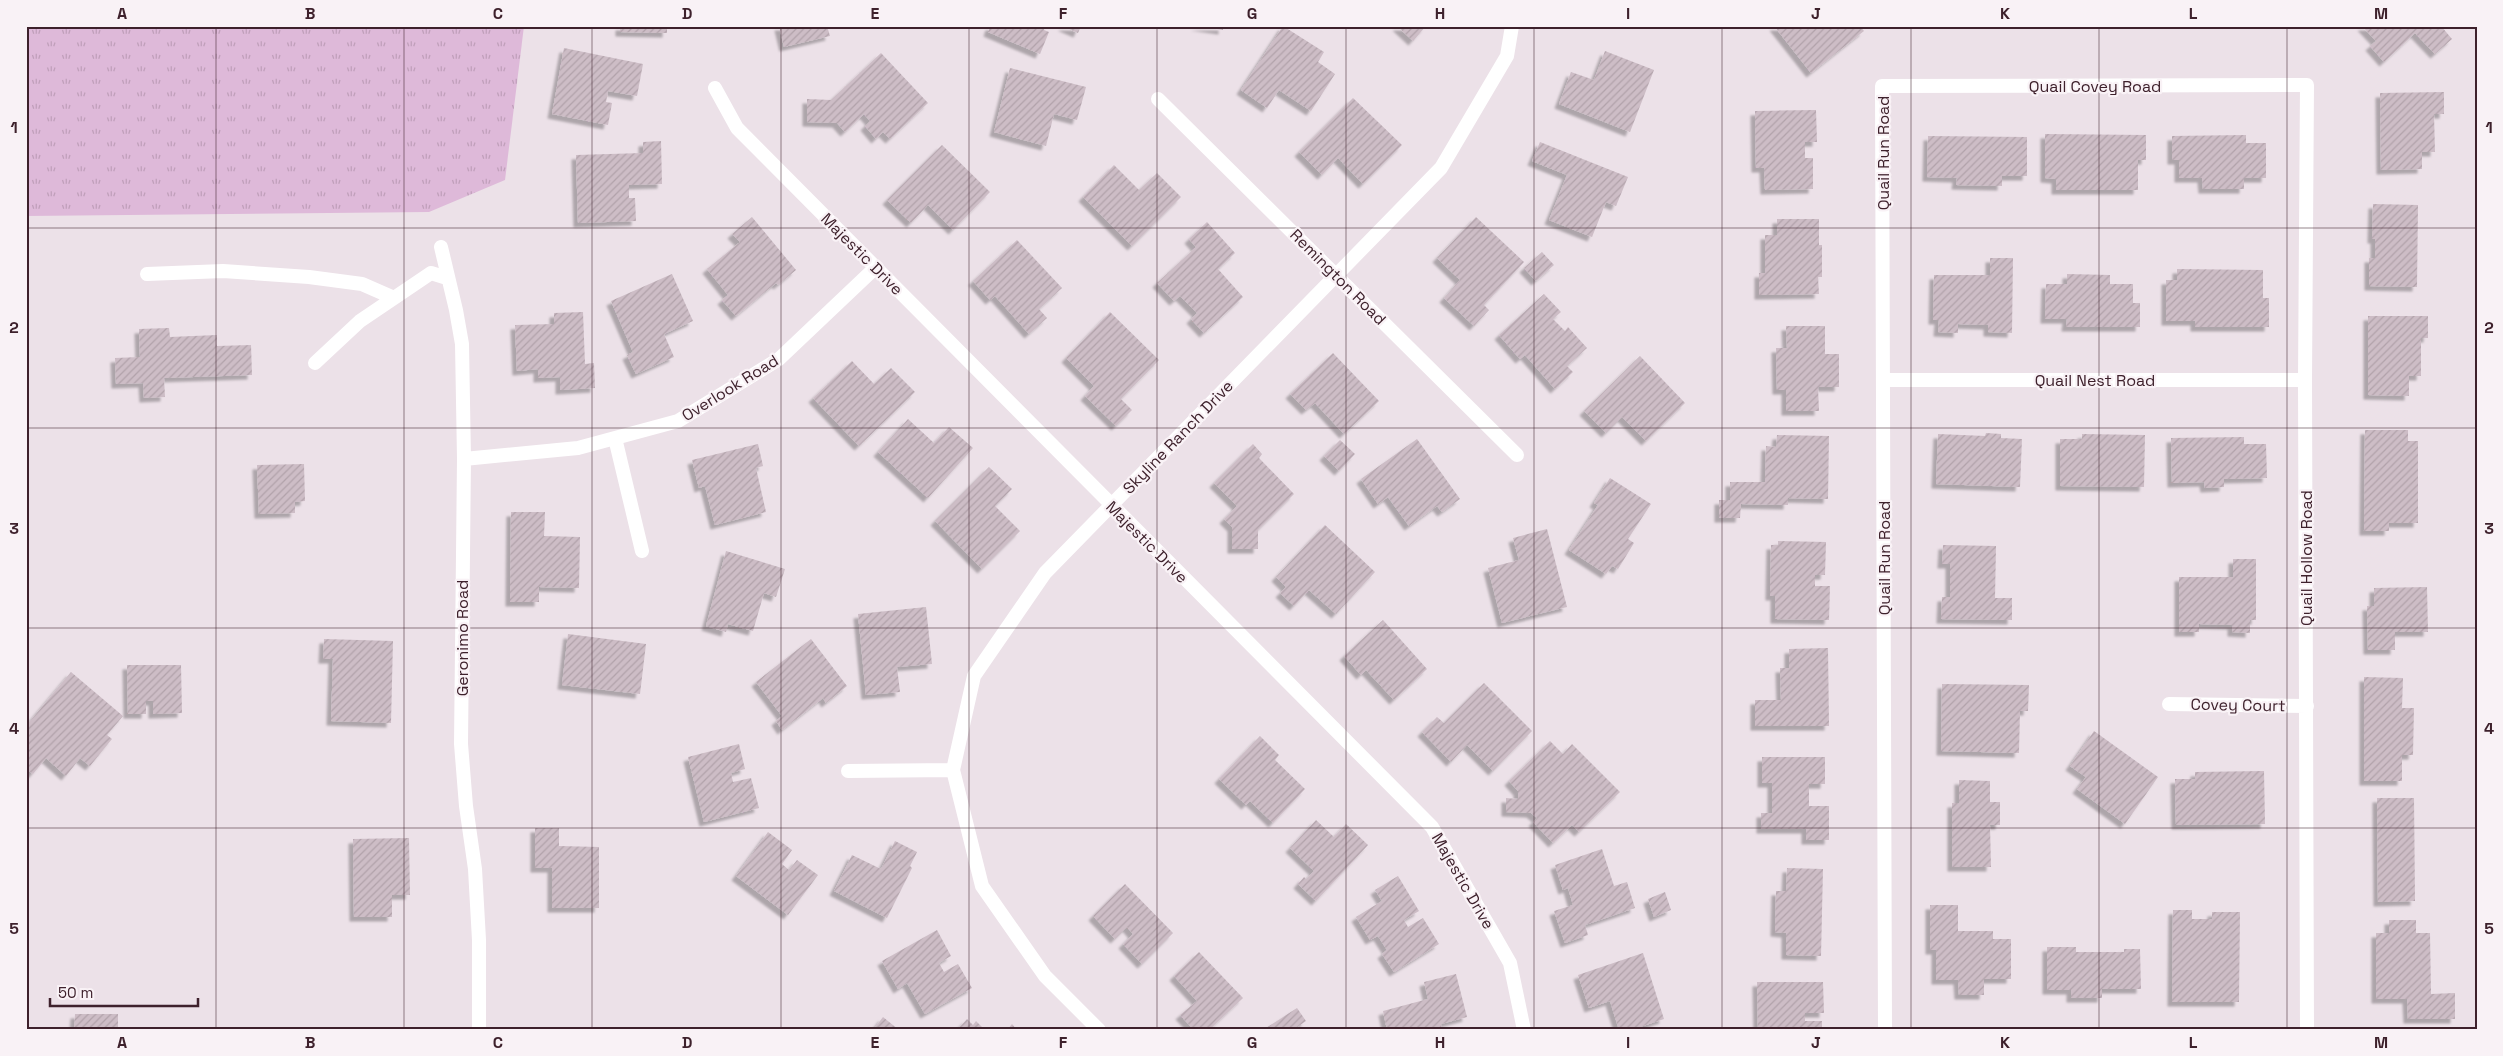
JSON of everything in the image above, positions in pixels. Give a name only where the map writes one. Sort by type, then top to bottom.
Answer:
[{"type":"street","name":"Skyline Ranch Drive","points":[[1099,1030],[1045,976],[982,886],[953,770],[974,676],[1045,573],[1441,168],[1507,56],[1512,26]]},
{"type":"street","name":"Quail Covey Road","points":[[1882,86],[2307,85]]},
{"type":"street","name":"Quail Hollow Road","points":[[2307,85],[2305,380],[2307,1030]]},
{"type":"street","name":"Quail Run Road","points":[[1882,86],[1885,1030]]},
{"type":"street","name":"Majestic Drive","points":[[715,88],[736,128],[1432,828],[1510,963],[1524,1030]]},
{"type":"street","name":"Remington Road","points":[[1158,99],[1517,455]]},
{"type":"street","name":"Geronimo Road","points":[[441,247],[462,344],[464,459],[461,744],[478,922],[479,1030]]},
{"type":"street","name":"Overlook Road","points":[[464,459],[578,448],[678,421],[779,359],[875,268]]},
{"type":"street","points":[[147,274],[223,271],[309,276],[362,284],[394,298]]},
{"type":"street","points":[[315,364],[360,321],[432,273],[447,278]]},
{"type":"street","name":"Quail Nest Road","points":[[1884,380],[2305,380]]},
{"type":"street","points":[[614,438],[642,551]]},
{"type":"street","name":"Covey Court","points":[[2169,704],[2307,706]]},
{"type":"street","points":[[848,771],[953,770]]},
{"type":"green space","points":[[26,26],[524,26],[505,180],[429,212],[26,216]]},
{"type":"building","points":[[620,26],[667,26],[667,33],[620,32]]},
{"type":"building","points":[[779,26],[827,26],[830,36],[784,47]]},
{"type":"building","points":[[990,26],[1045,26],[1044,30],[1049,32],[1040,54],[988,32]]},
{"type":"building","points":[[1062,26],[1081,26],[1078,33]]},
{"type":"building","points":[[1195,26],[1223,26],[1223,30]]},
{"type":"building","points":[[1283,26],[1324,52],[1318,62],[1335,74],[1311,111],[1279,90],[1267,108],[1241,90]]},
{"type":"building","points":[[1397,26],[1426,26],[1413,41]]},
{"type":"building","points":[[1774,26],[1860,26],[1864,31],[1811,73]]},
{"type":"building","points":[[2362,26],[2441,26],[2452,39],[2435,54],[2415,33],[2384,62],[2370,46],[2376,41]]},
{"type":"building","points":[[564,48],[643,64],[637,96],[608,91],[606,102],[612,103],[608,125],[552,114]]},
{"type":"building","points":[[1605,51],[1654,70],[1630,132],[1559,104],[1571,72],[1594,80]]},
{"type":"building","points":[[881,53],[928,103],[890,139],[883,132],[876,139],[865,126],[870,121],[864,114],[845,132],[837,123],[807,122],[807,99],[831,100]]},
{"type":"building","points":[[1010,68],[1086,87],[1077,120],[1054,114],[1046,146],[994,132]]},
{"type":"building","points":[[2444,92],[2444,114],[2434,114],[2435,152],[2422,152],[2422,169],[2381,170],[2380,93]]},
{"type":"building","points":[[1353,98],[1402,145],[1363,184],[1338,158],[1322,175],[1299,152]]},
{"type":"building","points":[[1816,110],[1817,142],[1805,142],[1805,158],[1813,158],[1813,189],[1765,190],[1764,168],[1756,168],[1755,111]]},
{"type":"building","points":[[2045,134],[2146,135],[2146,160],[2138,160],[2138,190],[2056,190],[2056,179],[2045,178]]},
{"type":"building","points":[[2246,135],[2246,143],[2266,143],[2266,178],[2244,178],[2244,189],[2203,189],[2202,178],[2179,178],[2179,160],[2172,160],[2172,136]]},
{"type":"building","points":[[1928,136],[2027,137],[2027,176],[2002,176],[2002,186],[1956,185],[1957,178],[1927,177]]},
{"type":"building","points":[[661,141],[662,184],[629,185],[629,198],[635,198],[636,221],[578,223],[576,155],[643,153],[643,142]]},
{"type":"building","points":[[1540,142],[1628,177],[1616,206],[1606,202],[1592,237],[1549,220],[1567,175],[1532,161]]},
{"type":"building","points":[[942,145],[990,192],[953,230],[928,205],[911,223],[887,200]]},
{"type":"building","points":[[1114,165],[1139,190],[1157,173],[1181,197],[1132,246],[1083,197]]},
{"type":"building","points":[[2373,204],[2418,205],[2417,287],[2369,286],[2369,258],[2375,258],[2375,239],[2372,239]]},
{"type":"building","points":[[752,217],[796,270],[778,285],[776,283],[736,316],[722,300],[728,295],[707,269],[740,242],[732,234]]},
{"type":"building","points":[[1476,217],[1524,262],[1484,305],[1489,310],[1474,326],[1444,298],[1460,280],[1437,258]]},
{"type":"building","points":[[1777,219],[1819,219],[1819,245],[1822,245],[1822,277],[1818,277],[1819,294],[1759,295],[1759,273],[1765,273],[1765,235],[1777,235]]},
{"type":"building","points":[[1207,222],[1235,253],[1218,269],[1243,297],[1204,333],[1191,319],[1197,313],[1180,296],[1174,301],[1157,283],[1196,247],[1189,239]]},
{"type":"building","points":[[1017,240],[1062,288],[1039,309],[1047,318],[1029,334],[995,296],[990,300],[973,281]]},
{"type":"building","points":[[1542,252],[1554,265],[1536,281],[1524,268]]},
{"type":"building","points":[[1990,258],[2013,258],[2012,333],[1988,332],[1988,325],[1958,324],[1958,333],[1938,332],[1939,320],[1933,320],[1934,275],[1990,275]]},
{"type":"building","points":[[2177,269],[2263,270],[2263,298],[2269,298],[2269,327],[2195,327],[2195,321],[2166,321],[2166,280],[2177,280]]},
{"type":"building","points":[[672,274],[693,321],[664,334],[674,357],[636,374],[627,355],[633,352],[611,301]]},
{"type":"building","points":[[2067,274],[2110,275],[2110,284],[2133,284],[2133,303],[2140,303],[2140,327],[2066,327],[2067,319],[2045,319],[2046,284],[2067,284]]},
{"type":"building","points":[[1544,294],[1561,312],[1553,319],[1565,331],[1568,327],[1587,348],[1567,366],[1573,372],[1555,389],[1525,355],[1520,359],[1499,335]]},
{"type":"building","points":[[583,312],[585,364],[594,363],[595,388],[560,390],[560,377],[538,378],[538,369],[517,371],[515,325],[554,324],[554,313]]},
{"type":"building","points":[[1110,312],[1159,360],[1121,399],[1132,410],[1116,426],[1085,396],[1094,386],[1066,358]]},
{"type":"building","points":[[2368,316],[2428,316],[2428,338],[2421,338],[2421,376],[2409,376],[2409,396],[2368,395]]},
{"type":"building","points":[[1786,326],[1825,326],[1825,354],[1839,354],[1839,387],[1818,387],[1819,411],[1786,411],[1786,390],[1777,390],[1776,348],[1787,348]]},
{"type":"building","points":[[169,328],[170,337],[217,335],[217,346],[251,345],[252,375],[164,378],[165,397],[144,398],[143,383],[116,384],[115,358],[140,357],[139,329]]},
{"type":"building","points":[[1333,353],[1379,401],[1344,434],[1315,403],[1306,410],[1290,394]]},
{"type":"building","points":[[1640,356],[1685,403],[1646,441],[1622,417],[1606,433],[1584,411]]},
{"type":"building","points":[[852,361],[874,384],[891,368],[915,392],[859,446],[813,398]]},
{"type":"building","points":[[908,419],[934,443],[949,427],[973,448],[928,498],[878,452]]},
{"type":"building","points":[[2365,430],[2408,430],[2408,441],[2418,441],[2418,523],[2389,523],[2389,531],[2364,531]]},
{"type":"building","points":[[1986,433],[2001,434],[2001,438],[2022,439],[2020,487],[1936,484],[1938,434],[1985,436]]},
{"type":"building","points":[[2082,434],[2145,435],[2144,487],[2060,486],[2060,439],[2082,439]]},
{"type":"building","points":[[1777,435],[1829,436],[1828,499],[1788,498],[1788,505],[1741,504],[1740,518],[1719,518],[1719,500],[1730,500],[1730,482],[1765,482],[1766,446],[1776,447]]},
{"type":"building","points":[[2244,437],[2244,444],[2266,444],[2267,478],[2224,479],[2224,487],[2205,488],[2204,482],[2172,483],[2171,438]]},
{"type":"building","points":[[1417,439],[1460,499],[1442,512],[1437,506],[1409,526],[1388,497],[1378,504],[1361,479]]},
{"type":"building","points":[[1340,440],[1355,454],[1339,471],[1324,456]]},
{"type":"building","points":[[758,444],[763,466],[756,468],[766,512],[715,525],[705,486],[699,488],[692,460]]},
{"type":"building","points":[[1253,444],[1262,454],[1259,458],[1294,494],[1258,530],[1258,549],[1232,549],[1232,527],[1224,519],[1237,506],[1214,483]]},
{"type":"building","points":[[304,464],[305,501],[295,502],[295,513],[259,514],[257,465]]},
{"type":"building","points":[[989,467],[1012,489],[995,506],[1020,531],[982,569],[935,521]]},
{"type":"building","points":[[1610,478],[1651,504],[1628,539],[1634,543],[1618,569],[1612,566],[1606,574],[1569,550],[1598,505],[1594,503]]},
{"type":"building","points":[[511,512],[545,512],[544,536],[580,537],[579,588],[539,587],[539,602],[510,602]]},
{"type":"building","points":[[1325,525],[1375,572],[1336,614],[1309,590],[1294,606],[1280,593],[1286,587],[1276,577]]},
{"type":"building","points":[[1547,529],[1567,607],[1502,623],[1488,568],[1519,560],[1513,538]]},
{"type":"building","points":[[1778,541],[1826,542],[1825,575],[1815,575],[1815,586],[1830,586],[1829,620],[1775,619],[1775,596],[1770,596],[1771,545],[1778,545]]},
{"type":"building","points":[[1943,545],[1996,546],[1995,598],[2012,598],[2012,620],[1941,619],[1942,597],[1950,597],[1950,564],[1942,564]]},
{"type":"building","points":[[726,551],[785,569],[776,597],[764,593],[753,631],[728,624],[726,632],[706,626]]},
{"type":"building","points":[[2233,559],[2256,559],[2256,620],[2250,620],[2250,633],[2232,632],[2232,625],[2199,624],[2199,632],[2179,632],[2179,577],[2233,577]]},
{"type":"building","points":[[2427,587],[2428,632],[2395,632],[2395,650],[2368,650],[2367,606],[2374,606],[2374,588]]},
{"type":"building","points":[[926,607],[932,664],[897,667],[900,692],[866,695],[858,614]]},
{"type":"building","points":[[1383,620],[1427,669],[1394,700],[1366,670],[1361,675],[1344,656]]},
{"type":"building","points":[[568,634],[646,644],[640,694],[562,685]]},
{"type":"building","points":[[324,639],[393,641],[391,723],[331,721],[333,659],[323,659]]},
{"type":"building","points":[[811,639],[847,686],[826,703],[823,698],[782,730],[776,721],[782,716],[756,682]]},
{"type":"building","points":[[1828,648],[1829,726],[1755,726],[1755,700],[1781,700],[1780,668],[1789,668],[1789,649]]},
{"type":"building","points":[[127,665],[181,665],[182,713],[153,714],[153,701],[146,701],[146,714],[128,714]]},
{"type":"building","points":[[71,672],[123,716],[107,735],[112,739],[90,766],[80,758],[66,776],[46,758],[33,774],[26,769],[26,726]]},
{"type":"building","points":[[2364,677],[2403,678],[2402,708],[2414,708],[2413,755],[2402,755],[2402,781],[2364,781]]},
{"type":"building","points":[[1484,683],[1532,731],[1493,771],[1467,745],[1451,762],[1422,732],[1437,717],[1444,723]]},
{"type":"building","points":[[1942,684],[2029,685],[2028,711],[2020,711],[2019,753],[1941,751]]},
{"type":"building","points":[[2094,731],[2158,777],[2125,824],[2077,789],[2086,777],[2070,766]]},
{"type":"building","points":[[1260,736],[1279,755],[1275,760],[1305,789],[1273,823],[1250,801],[1246,805],[1219,779]]},
{"type":"building","points":[[1550,741],[1563,754],[1572,744],[1620,792],[1579,832],[1572,825],[1553,843],[1533,822],[1537,818],[1531,813],[1506,812],[1506,798],[1518,799],[1518,791],[1509,781]]},
{"type":"building","points":[[739,744],[745,769],[731,773],[733,782],[751,778],[759,808],[704,822],[688,757]]},
{"type":"building","points":[[1762,757],[1825,757],[1825,784],[1809,784],[1809,806],[1829,806],[1829,840],[1806,840],[1806,829],[1761,829],[1761,813],[1772,813],[1772,783],[1762,783]]},
{"type":"building","points":[[2264,771],[2265,824],[2176,825],[2175,779],[2195,779],[2195,772]]},
{"type":"building","points":[[1959,780],[1990,781],[1990,802],[2000,802],[2000,825],[1990,825],[1991,867],[1952,867],[1952,803],[1959,803]]},
{"type":"building","points":[[2377,798],[2414,798],[2415,901],[2378,902]]},
{"type":"building","points":[[1316,820],[1334,837],[1346,824],[1368,845],[1316,901],[1298,884],[1304,877],[1306,879],[1314,871],[1290,848]]},
{"type":"building","points":[[535,828],[559,828],[559,846],[599,847],[599,908],[552,908],[552,868],[535,868]]},
{"type":"building","points":[[768,832],[792,850],[782,864],[789,870],[797,860],[818,875],[788,915],[736,876]]},
{"type":"building","points":[[409,838],[410,895],[392,895],[392,917],[354,917],[353,839]]},
{"type":"building","points":[[895,841],[917,852],[910,866],[912,868],[887,918],[834,891],[852,855],[881,869]]},
{"type":"building","points":[[1602,849],[1614,886],[1627,882],[1635,908],[1585,925],[1588,935],[1565,943],[1554,911],[1573,905],[1568,888],[1563,890],[1555,865]]},
{"type":"building","points":[[1787,868],[1823,869],[1821,956],[1786,955],[1786,933],[1775,932],[1776,891],[1786,891]]},
{"type":"building","points":[[1398,876],[1419,911],[1404,920],[1408,927],[1423,918],[1439,944],[1394,972],[1382,954],[1387,950],[1378,936],[1370,940],[1356,917],[1382,901],[1375,890]]},
{"type":"building","points":[[1125,884],[1173,933],[1142,964],[1123,944],[1133,934],[1127,927],[1115,939],[1093,916]]},
{"type":"building","points":[[1665,892],[1671,910],[1654,917],[1648,899]]},
{"type":"building","points":[[1930,905],[1958,905],[1958,931],[1993,931],[1993,939],[2011,939],[2011,979],[1984,979],[1984,995],[1959,995],[1958,980],[1936,980],[1936,950],[1930,950]]},
{"type":"building","points":[[2173,910],[2192,910],[2192,919],[2212,919],[2212,912],[2240,912],[2239,1002],[2172,1002]]},
{"type":"building","points":[[2389,920],[2416,920],[2416,933],[2430,933],[2431,994],[2455,993],[2455,1019],[2408,1019],[2407,999],[2376,999],[2376,933],[2389,933]]},
{"type":"building","points":[[937,930],[951,956],[939,963],[944,972],[958,964],[972,988],[925,1014],[907,983],[898,989],[882,961]]},
{"type":"building","points":[[2047,947],[2076,947],[2076,952],[2124,952],[2124,949],[2140,949],[2141,989],[2102,989],[2102,998],[2071,998],[2071,990],[2047,990]]},
{"type":"building","points":[[1199,952],[1243,998],[1209,1030],[1194,1030],[1180,1015],[1197,1001],[1174,976]]},
{"type":"building","points":[[1643,953],[1664,1019],[1631,1030],[1619,1030],[1610,1001],[1589,1008],[1578,975]]},
{"type":"building","points":[[1456,974],[1467,1017],[1441,1024],[1442,1030],[1387,1030],[1383,1011],[1428,999],[1424,982]]},
{"type":"building","points":[[1757,982],[1823,982],[1824,1013],[1805,1013],[1805,1021],[1822,1021],[1822,1030],[1758,1030]]},
{"type":"building","points":[[1297,1008],[1306,1021],[1293,1030],[1267,1030],[1266,1028]]},
{"type":"building","points":[[75,1014],[118,1014],[118,1030],[74,1030]]},
{"type":"building","points":[[883,1017],[899,1030],[873,1030]]},
{"type":"building","points":[[967,1019],[973,1025],[976,1021],[985,1030],[957,1030]]},
{"type":"building","points":[[1012,1024],[1017,1030],[1007,1030]]}]
